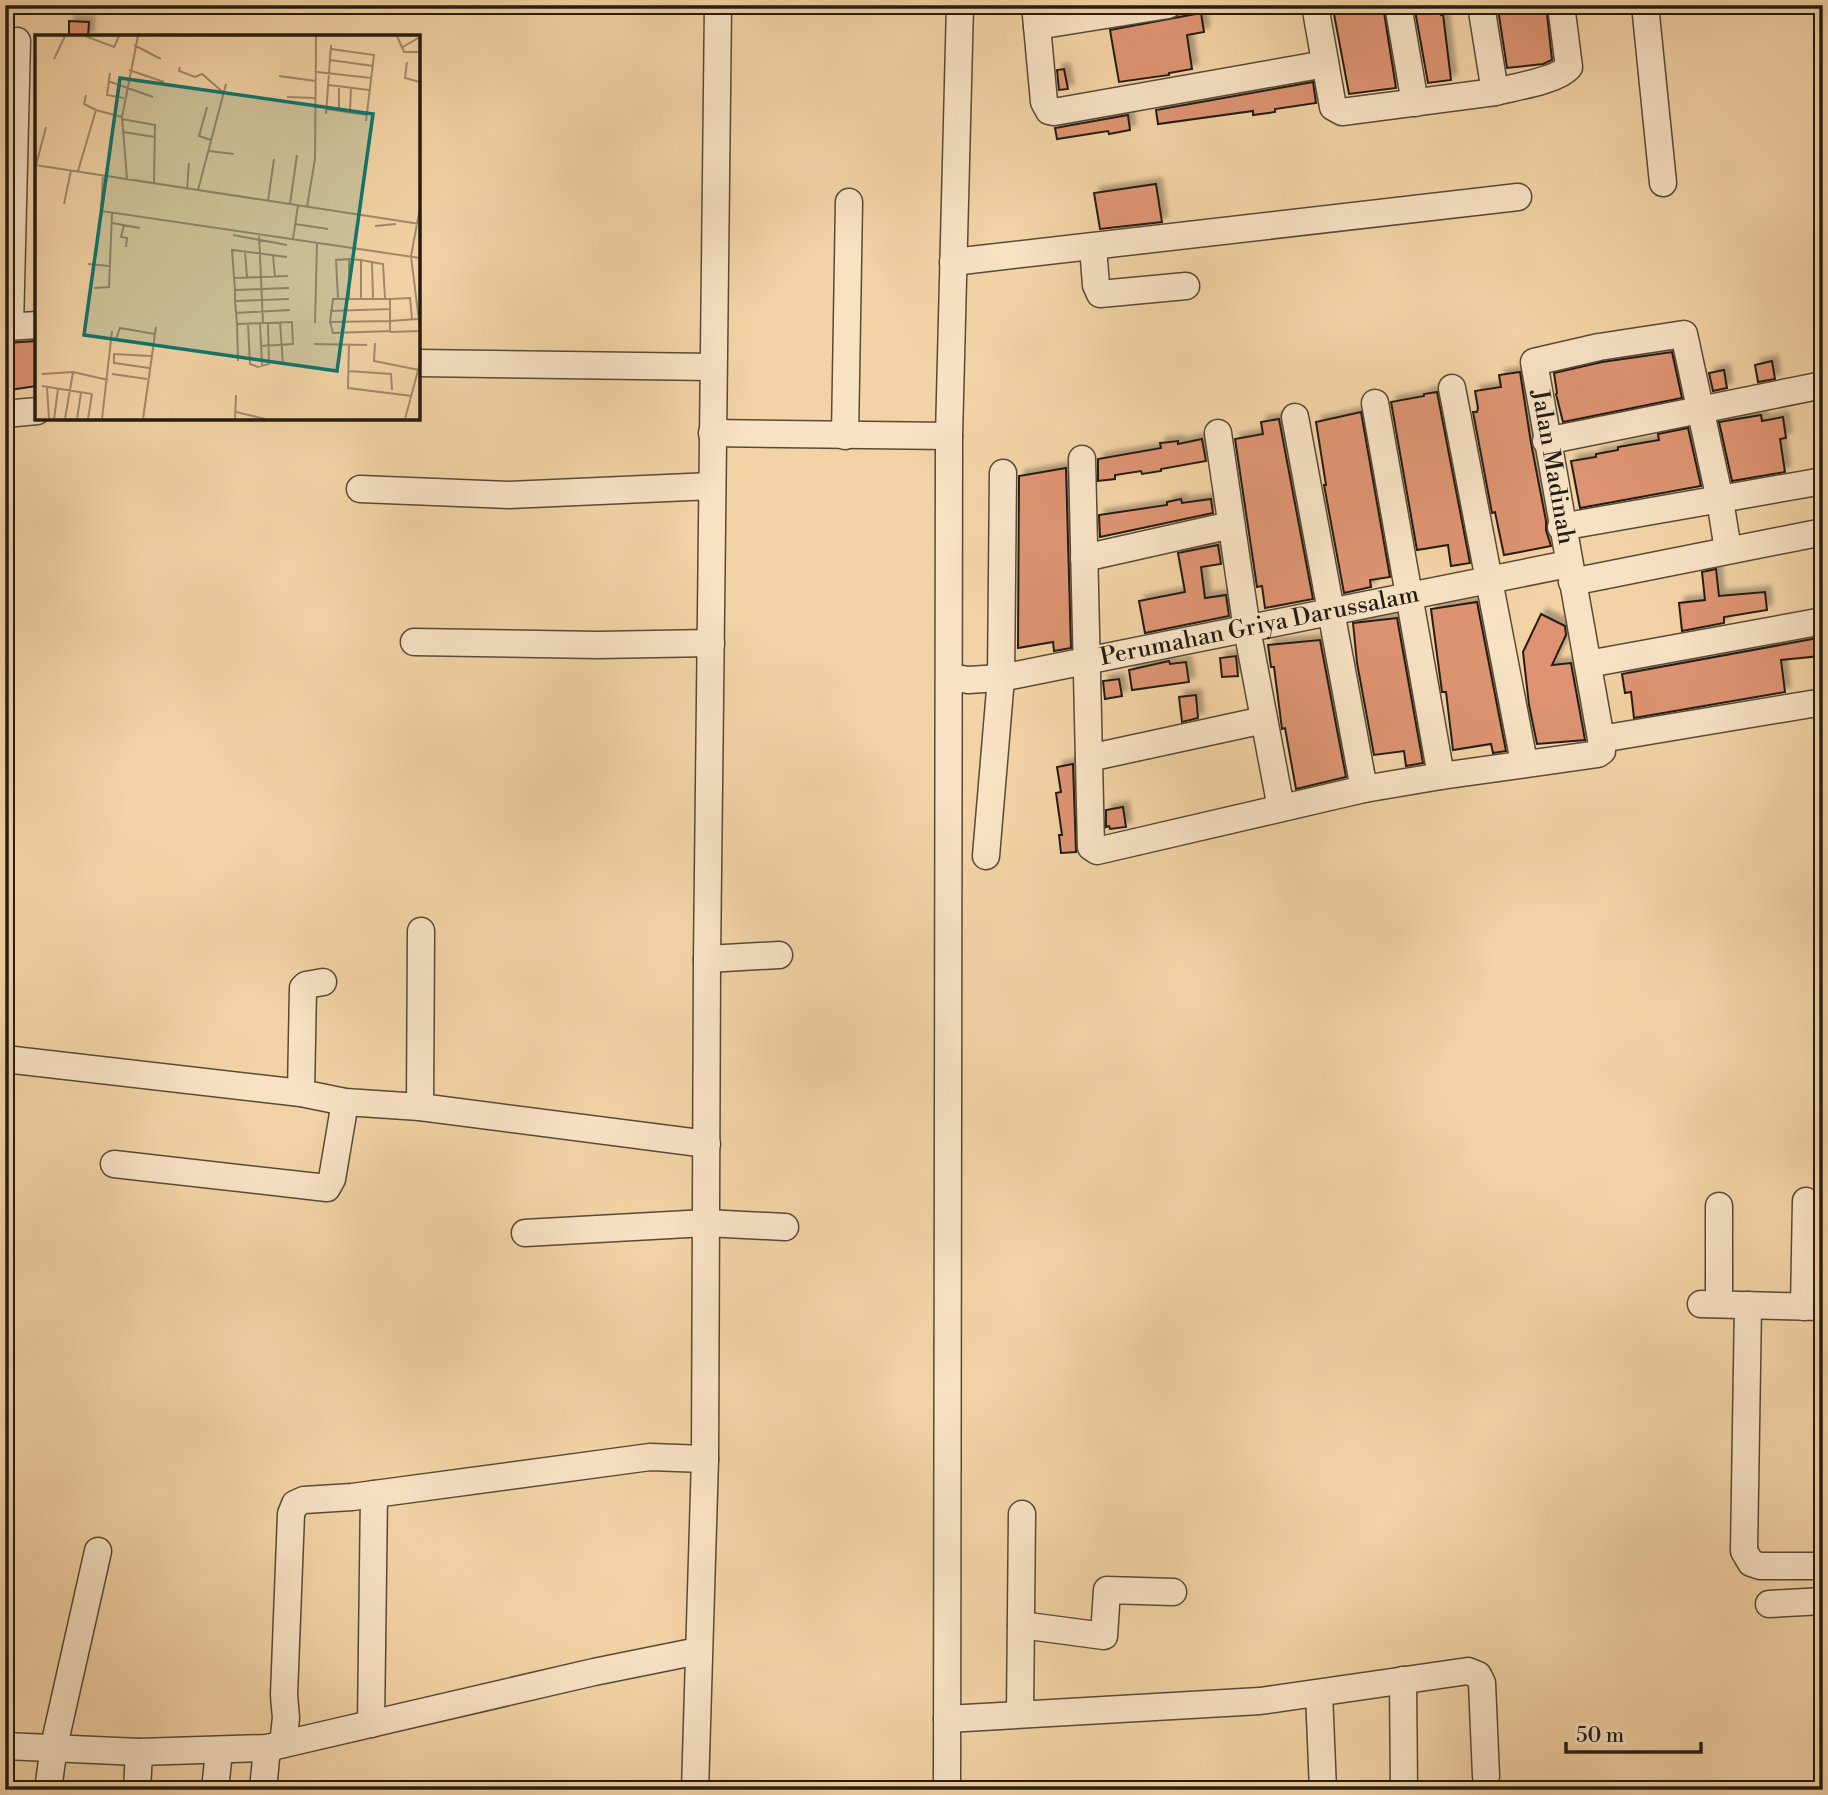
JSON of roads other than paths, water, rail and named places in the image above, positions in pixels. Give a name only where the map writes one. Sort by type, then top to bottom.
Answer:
[{"type":"street","points":[[695,1790],[713,1224],[707,1144],[722,958],[711,643],[712,486],[729,433],[713,367],[718,5]]},
{"type":"street","points":[[960,5],[949,436],[977,678],[986,856]]},
{"type":"street","points":[[1168,5],[1036,15],[1044,102],[1049,111],[1325,64]]},
{"type":"street","points":[[1315,5],[1333,107],[1342,113],[1495,92],[1565,72],[1569,68],[1562,5]]},
{"type":"street","points":[[1398,5],[1415,103]]},
{"type":"street","points":[[1480,5],[1495,92]]},
{"type":"street","points":[[1645,5],[1663,183]]},
{"type":"street","points":[[20,42],[10,161],[7,327],[35,325]]},
{"type":"street","points":[[953,262],[1518,197]]},
{"type":"street","points":[[845,436],[849,202]]},
{"type":"street","points":[[1093,247],[1096,285],[1100,294],[1186,286]]},
{"type":"street","name":"Jalan Madinah","points":[[1601,739],[1561,527],[1534,362],[1553,356],[1684,334],[1700,409]]},
{"type":"street","points":[[420,363],[713,367]]},
{"type":"street","points":[[1546,441],[1823,385]]},
{"type":"street","points":[[1452,388],[1524,762]]},
{"type":"street","points":[[1375,403],[1441,776]]},
{"type":"street","points":[[1700,409],[1728,550]]},
{"type":"street","points":[[5,414],[35,411]]},
{"type":"street","points":[[1295,417],[1364,789]]},
{"type":"street","points":[[729,433],[949,436]]},
{"type":"street","points":[[1218,433],[1247,629],[1280,808]]},
{"type":"street","points":[[1082,459],[1091,847],[1094,851],[1364,789],[1524,762],[1598,754],[1602,751],[1601,739],[1823,702]]},
{"type":"street","points":[[947,1790],[956,1719],[977,678],[1003,473]]},
{"type":"street","points":[[1561,527],[1823,481]]},
{"type":"street","points":[[360,489],[509,495],[712,486]]},
{"type":"street","points":[[1084,558],[1231,525]]},
{"type":"street","name":"Perumahan Griya Darussalam","points":[[977,678],[1087,661],[1488,580],[1570,573],[1728,550],[1823,532]]},
{"type":"street","points":[[1588,664],[1823,621]]},
{"type":"street","points":[[414,642],[598,645],[711,643]]},
{"type":"street","points":[[1089,758],[1264,720]]},
{"type":"street","points":[[420,1107],[421,931]]},
{"type":"street","points":[[722,958],[779,955]]},
{"type":"street","points":[[302,1093],[303,988],[323,982]]},
{"type":"street","points":[[5,1059],[302,1093],[345,1102],[420,1107],[707,1144]]},
{"type":"street","points":[[114,1164],[327,1188],[332,1179],[345,1102]]},
{"type":"street","points":[[1719,1206],[1710,1304],[1814,1307],[1806,1201]]},
{"type":"street","points":[[525,1233],[713,1224],[785,1227]]},
{"type":"street","points":[[1748,1305],[1744,1551],[1751,1563],[1760,1566],[1823,1566]]},
{"type":"street","points":[[263,1790],[275,1746],[295,1504],[304,1500],[374,1494],[650,1457],[705,1459]]},
{"type":"street","points":[[371,1724],[374,1494]]},
{"type":"street","points":[[1020,1714],[1022,1514]]},
{"type":"street","points":[[48,1790],[54,1746],[98,1551]]},
{"type":"street","points":[[1021,1625],[1104,1636],[1107,1590],[1173,1591]]},
{"type":"street","points":[[1769,1604],[1823,1601]]},
{"type":"street","points":[[5,1746],[54,1746],[139,1752],[219,1751],[275,1746],[594,1672],[698,1651]]},
{"type":"street","points":[[956,1719],[1260,1701],[1468,1671],[1478,1675],[1482,1682],[1486,1776]]},
{"type":"street","points":[[1402,1680],[1404,1790]]},
{"type":"street","points":[[1319,1693],[1323,1790]]},
{"type":"street","points":[[215,1790],[219,1751]]},
{"type":"street","points":[[137,1790],[139,1752]]}]
